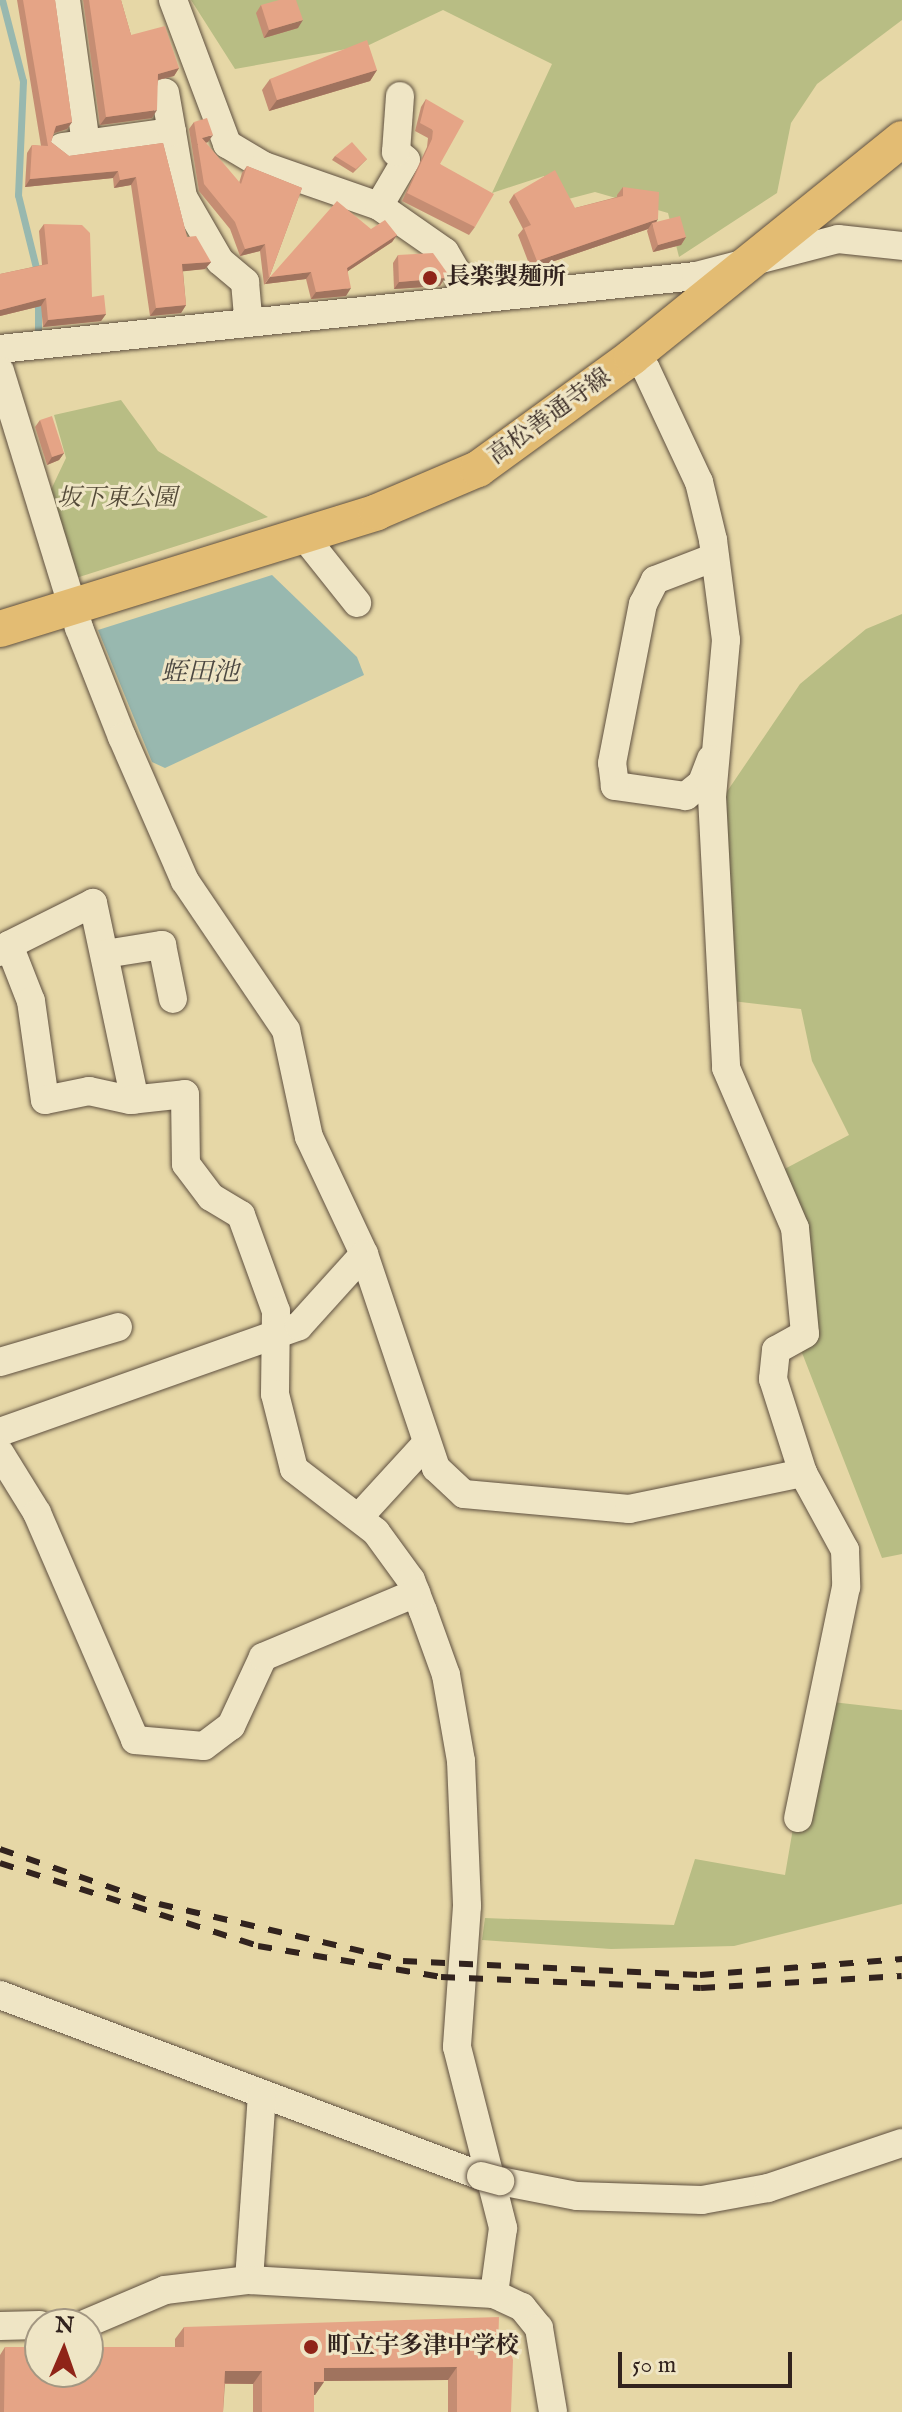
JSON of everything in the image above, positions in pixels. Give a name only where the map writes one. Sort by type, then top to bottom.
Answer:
[{"type":"main road","name":"高松善通寺線","points":[[0,629],[303,535],[478,469],[632,357],[902,139]]},
{"type":"street","points":[[66,0],[74,145],[172,132]]},
{"type":"street","points":[[173,1],[227,144],[278,171],[379,206],[445,252],[472,299]]},
{"type":"street","points":[[165,93],[183,197],[220,261],[245,282],[248,320]]},
{"type":"street","points":[[379,206],[406,160],[396,152],[400,96]]},
{"type":"street","points":[[0,349],[248,320],[696,276],[838,239],[902,246]]},
{"type":"street","points":[[632,357],[646,369],[699,482],[715,557],[726,640],[712,879],[726,1068],[751,1138],[786,1203],[801,1262],[805,1334],[770,1360],[803,1473],[845,1550],[846,1587],[798,1818]]},
{"type":"street","points":[[0,371],[72,606],[185,881],[286,1030],[309,1137],[364,1254],[424,1419],[426,1444],[436,1468],[464,1494],[570,1506],[661,1507],[803,1473]]},
{"type":"street","points":[[303,535],[357,603]]},
{"type":"street","points":[[715,557],[655,580],[643,604],[612,763],[615,786],[686,796],[702,783],[719,737]]},
{"type":"street","points":[[135,1100],[93,903],[4,949],[31,1001],[45,1100],[89,1091],[135,1100],[185,1094],[186,1164],[211,1197],[241,1215],[276,1311],[275,1394],[294,1469],[359,1517],[397,1557],[416,1593],[458,1734],[467,1906],[457,2047],[503,2228],[494,2294]]},
{"type":"street","points":[[105,954],[162,945],[173,999]]},
{"type":"street","points":[[0,1432],[276,1337],[299,1326],[364,1254]]},
{"type":"street","points":[[0,1362],[72,1327],[118,1327]]},
{"type":"street","points":[[359,1517],[426,1444]]},
{"type":"street","points":[[0,1453],[37,1513],[135,1740],[204,1746],[231,1726],[263,1657],[416,1593]]},
{"type":"street","points":[[0,1995],[490,2179],[577,2196],[702,2200],[768,2188],[902,2143]]},
{"type":"street","points":[[249,2280],[262,2094]]},
{"type":"street","points":[[104,2316],[165,2290],[249,2280],[494,2294],[522,2307],[539,2328],[553,2412]]},
{"type":"street","points":[[0,2326],[24,2325]]},
{"type":"green space","points":[[191,0],[902,0],[902,20],[817,84],[791,123],[777,193],[679,257],[668,213],[595,192],[553,203],[544,176],[492,193],[552,64],[443,10],[369,45],[235,69]]},
{"type":"green space","name":"坂下東公園","points":[[121,400],[158,451],[268,517],[76,578],[47,498],[66,458],[54,415]]},
{"type":"green space","points":[[902,614],[902,1554],[882,1558],[797,1340],[777,1173],[849,1135],[812,1061],[801,1009],[732,1001],[726,793],[800,684],[866,629]]},
{"type":"green space","points":[[815,1700],[902,1710],[902,1904],[734,1946],[611,1949],[482,1940],[485,1918],[674,1925],[695,1859],[785,1875]]},
{"type":"water","name":"蛭田池","points":[[272,575],[357,657],[364,675],[165,768],[152,762],[98,630]]},
{"type":"building","points":[[23,0],[55,0],[72,122],[56,126],[51,142],[69,156],[163,143],[187,237],[196,236],[211,262],[182,264],[186,305],[156,308],[136,177],[120,180],[118,171],[30,179],[32,145],[48,146]]},
{"type":"building","points":[[89,0],[121,0],[131,35],[165,26],[179,68],[158,74],[157,110],[106,117]]},
{"type":"building","points":[[279,0],[296,0],[303,20],[269,30],[261,5]]},
{"type":"building","points":[[367,40],[377,70],[277,100],[270,79]]},
{"type":"building","points":[[426,99],[464,121],[440,164],[494,194],[475,227],[407,193],[432,139],[433,130],[420,123]]},
{"type":"building","points":[[207,118],[213,135],[202,138],[241,184],[247,166],[302,188],[269,278],[265,244],[245,249],[235,222],[204,184],[194,122]]},
{"type":"building","points":[[352,142],[367,159],[356,169],[335,156]]},
{"type":"building","points":[[555,170],[575,208],[623,196],[623,187],[659,192],[658,219],[537,261],[524,228],[531,225],[514,194]]},
{"type":"building","points":[[337,201],[371,229],[385,220],[397,235],[347,268],[351,288],[316,292],[311,272],[270,277]]},
{"type":"building","points":[[680,216],[686,237],[658,245],[652,223]]},
{"type":"building","points":[[44,224],[82,225],[90,233],[92,297],[104,295],[106,314],[48,320],[46,298],[0,310],[0,274],[48,264]]},
{"type":"building","points":[[433,253],[448,274],[445,278],[399,282],[398,255]]},
{"type":"building","points":[[52,416],[64,453],[52,457],[40,420]]},
{"type":"building","points":[[499,2317],[498,2348],[510,2349],[513,2360],[511,2412],[457,2412],[457,2367],[324,2368],[324,2382],[314,2382],[314,2412],[262,2412],[262,2371],[225,2371],[223,2412],[4,2412],[5,2347],[24,2347],[24,2388],[104,2388],[104,2347],[184,2347],[184,2327]]},
{"type":"waterway","points":[[2,0],[23,81],[18,195],[37,272]]},
{"type":"waterway","points":[[38,301],[38,335]]},
{"type":"railway","points":[[0,1849],[159,1904],[403,1961],[700,1975],[902,1959]]},
{"type":"railway","points":[[0,1863],[258,1946],[441,1977],[701,1988],[902,1976]]},
{"type":"place","name":"長楽製麺所","points":[[430,278]]},
{"type":"place","name":"町立宇多津中学校","points":[[311,2347]]}]
